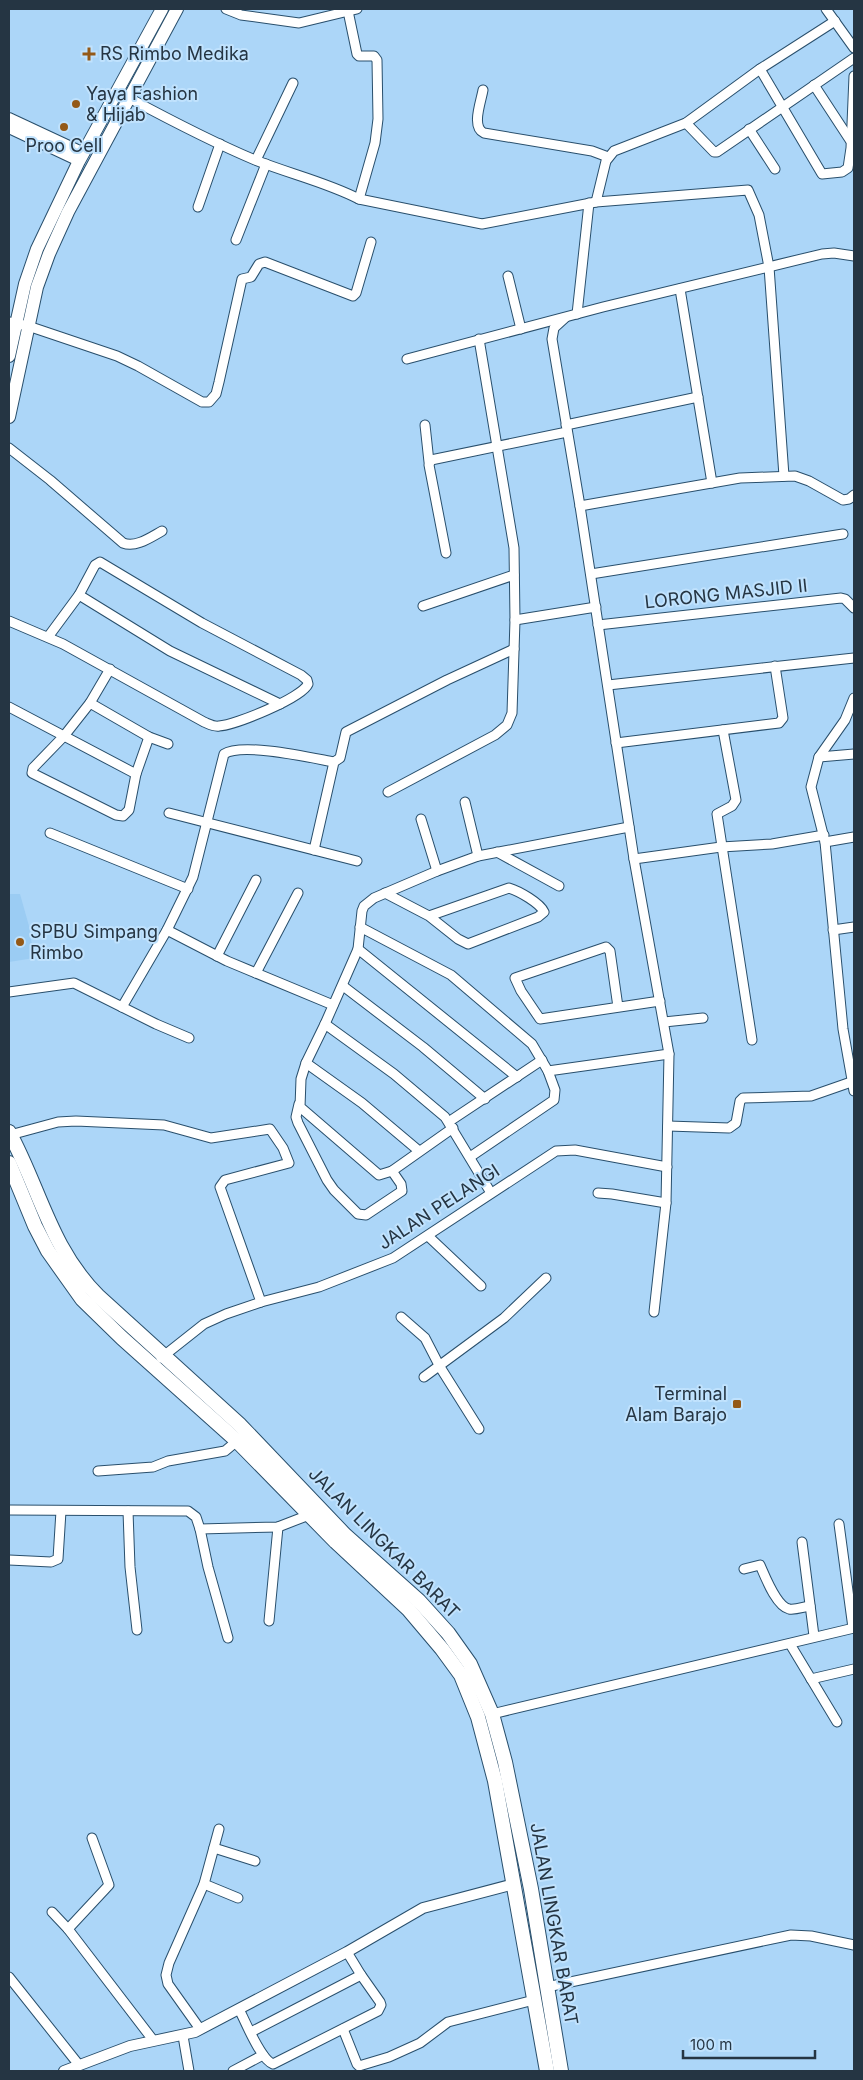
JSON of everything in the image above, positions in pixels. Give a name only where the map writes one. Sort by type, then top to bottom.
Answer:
[{"type":"highway","name":"JALAN LINGKAR BARAT","points":[[10,1133],[68,1261],[79,1276],[309,1515],[410,1610],[461,1675],[482,1731],[495,1781],[534,2000],[544,2070]]},
{"type":"highway","name":"JALAN LINGKAR BARAT","points":[[9,1163],[35,1226],[48,1251],[71,1285],[122,1338],[159,1361],[240,1424],[345,1535],[419,1601],[448,1633],[470,1664],[492,1714],[505,1762],[534,1909],[561,2071]]},
{"type":"highway","points":[[518,1911],[534,1909]]},
{"type":"highway","points":[[522,1931],[537,1929]]},
{"type":"main road","points":[[9,356],[12,323],[36,249],[81,157],[162,9]]},
{"type":"main road","points":[[9,417],[37,287],[49,254],[68,212],[177,9]]},
{"type":"street","points":[[226,9],[241,15],[299,23],[358,9]]},
{"type":"street","points":[[826,9],[854,48]]},
{"type":"street","points":[[348,11],[357,54],[359,56],[374,56],[377,60],[378,119],[375,143],[359,199]]},
{"type":"street","points":[[577,314],[592,202],[608,157],[617,150],[686,123],[760,69],[834,21]]},
{"type":"street","points":[[686,123],[715,152],[854,58]]},
{"type":"street","points":[[760,69],[822,174],[842,172],[848,168],[854,76]]},
{"type":"street","points":[[256,160],[293,82]]},
{"type":"street","points":[[814,85],[850,140]]},
{"type":"street","points":[[483,90],[477,124],[480,132],[592,151],[608,157]]},
{"type":"street","points":[[129,98],[256,160],[344,191],[359,199],[478,224],[592,202],[748,190],[759,214],[768,267],[784,476]]},
{"type":"street","points":[[9,118],[81,157]]},
{"type":"street","points":[[9,128],[81,157]]},
{"type":"street","points":[[749,129],[774,169]]},
{"type":"street","points":[[198,207],[220,144]]},
{"type":"street","points":[[236,240],[266,164]]},
{"type":"street","points":[[12,323],[28,326],[117,356],[202,402],[209,402],[217,388],[242,278],[252,276],[259,264],[265,262],[353,296],[356,293],[371,242]]},
{"type":"street","points":[[407,358],[680,288],[822,254],[834,253],[854,256]]},
{"type":"street","points":[[508,276],[522,329]]},
{"type":"street","points":[[680,288],[712,483]]},
{"type":"street","points":[[564,318],[556,325],[552,335],[591,574],[634,859],[669,1054],[666,1203],[654,1312]]},
{"type":"street","points":[[388,792],[483,742],[507,725],[511,718],[515,620],[514,548],[479,339]]},
{"type":"street","points":[[429,462],[433,459],[498,447],[698,396]]},
{"type":"street","points":[[425,425],[429,462],[446,553]]},
{"type":"street","points":[[9,448],[123,543],[145,541],[162,530]]},
{"type":"street","points":[[580,506],[740,478],[784,476],[801,477],[843,500],[849,499],[854,495]]},
{"type":"street","points":[[591,574],[843,534]]},
{"type":"street","points":[[9,621],[48,637],[110,669],[204,722],[218,727],[231,724],[280,704],[305,690],[308,684],[307,680],[202,623],[100,562],[95,565],[79,595],[48,637]]},
{"type":"street","points":[[423,606],[514,575]]},
{"type":"street","points":[[79,595],[170,651],[280,704]]},
{"type":"street","name":"LORONG MASJID II","points":[[598,625],[840,598],[845,599],[854,608]]},
{"type":"street","points":[[515,620],[596,607]]},
{"type":"street","points":[[122,1007],[167,930],[198,865],[223,756],[228,751],[268,751],[334,762],[340,758],[344,735],[350,730],[452,677],[514,649]]},
{"type":"street","points":[[608,686],[854,658]]},
{"type":"street","points":[[616,743],[781,722],[783,718],[775,666]]},
{"type":"street","points":[[110,669],[90,703],[64,736],[34,768],[32,771],[34,775],[120,817],[126,815],[129,810],[136,774],[149,737]]},
{"type":"street","points":[[668,1126],[729,1128],[738,1121],[740,1101],[743,1098],[811,1096],[853,1085],[843,1029],[824,838],[811,788],[819,758],[849,720],[854,698]]},
{"type":"street","points":[[90,703],[149,737],[168,744]]},
{"type":"street","points":[[9,707],[136,774]]},
{"type":"street","points":[[723,730],[736,800],[732,806],[717,814],[752,1040]]},
{"type":"street","points":[[819,758],[854,754]]},
{"type":"street","points":[[314,850],[334,762]]},
{"type":"street","points":[[465,802],[478,856]]},
{"type":"street","points":[[169,813],[357,861]]},
{"type":"street","points":[[421,819],[437,871]]},
{"type":"street","points":[[392,1171],[401,1184],[402,1192],[366,1215],[358,1214],[334,1190],[322,1172],[298,1124],[297,1115],[301,1079],[306,1062],[343,986],[358,949],[364,906],[374,898],[385,893],[478,856],[629,827]]},
{"type":"street","points":[[50,833],[188,889]]},
{"type":"street","points":[[634,859],[721,847],[854,836]]},
{"type":"street","points":[[497,852],[559,886]]},
{"type":"street","points":[[217,956],[256,880]]},
{"type":"street","points":[[385,893],[429,916],[458,939],[468,944],[538,917],[544,912],[541,907],[510,888],[429,916]]},
{"type":"street","points":[[256,973],[298,893]]},
{"type":"street","points":[[360,927],[451,975],[532,1044],[548,1071],[556,1090],[554,1100],[470,1157]]},
{"type":"street","points":[[833,930],[854,927]]},
{"type":"street","points":[[167,930],[217,956],[334,1005]]},
{"type":"street","points":[[618,1007],[610,951],[606,947],[515,978],[540,1019],[660,1001]]},
{"type":"street","points":[[358,949],[517,1077]]},
{"type":"street","points":[[9,992],[74,983],[156,1024],[189,1038]]},
{"type":"street","points":[[343,986],[423,1047],[485,1099]]},
{"type":"street","points":[[664,1022],[704,1018]]},
{"type":"street","points":[[325,1024],[394,1074],[451,1125],[491,1194]]},
{"type":"street","points":[[548,1071],[669,1054]]},
{"type":"street","points":[[299,1104],[303,1111],[376,1174],[381,1175],[392,1171],[485,1099],[542,1060]]},
{"type":"street","points":[[306,1062],[362,1103],[419,1151]]},
{"type":"street","points":[[10,1133],[58,1122],[76,1121],[164,1125],[211,1138],[270,1129],[283,1148],[289,1163],[225,1180],[220,1187],[261,1302]]},
{"type":"street","name":"JALAN PELANGI","points":[[159,1361],[204,1324],[226,1314],[261,1302],[319,1287],[393,1258],[552,1153],[561,1150],[575,1150],[667,1167]]},
{"type":"street","points":[[598,1193],[666,1203]]},
{"type":"street","points":[[428,1236],[481,1286]]},
{"type":"street","points":[[424,1377],[504,1318],[546,1278]]},
{"type":"street","points":[[401,1317],[425,1338],[440,1367],[479,1429]]},
{"type":"street","points":[[98,1471],[153,1466],[168,1461],[225,1451],[237,1442]]},
{"type":"street","points":[[9,1510],[188,1511],[196,1517],[200,1529],[208,1567],[228,1638]]},
{"type":"street","points":[[9,1560],[51,1562],[58,1559],[61,1511]]},
{"type":"street","points":[[128,1511],[130,1567],[137,1630]]},
{"type":"street","points":[[200,1529],[278,1527],[309,1515]]},
{"type":"street","points":[[492,1714],[854,1628],[839,1524]]},
{"type":"street","points":[[269,1622],[278,1527]]},
{"type":"street","points":[[802,1542],[814,1636]]},
{"type":"street","points":[[744,1570],[760,1565],[777,1599],[784,1606],[792,1609],[810,1606]]},
{"type":"street","points":[[790,1644],[837,1722]]},
{"type":"street","points":[[811,1679],[854,1669]]},
{"type":"street","points":[[200,2029],[168,1984],[166,1975],[169,1963],[204,1884],[219,1829]]},
{"type":"street","points":[[68,1929],[109,1885],[92,1838]]},
{"type":"street","points":[[214,1848],[254,1861]]},
{"type":"street","points":[[204,1884],[238,1898]]},
{"type":"street","points":[[64,2071],[130,2046],[183,2036],[200,2029],[348,1952],[428,1906],[514,1884]]},
{"type":"street","points":[[52,1912],[68,1929],[154,2040]]},
{"type":"street","points":[[547,1987],[791,1935],[811,1936],[854,1945]]},
{"type":"street","points":[[239,2009],[268,2063],[275,2064],[343,2029],[381,2008],[380,2002],[348,1952]]},
{"type":"street","points":[[251,2032],[361,1975]]},
{"type":"street","points":[[9,1977],[79,2065]]},
{"type":"street","points":[[343,2029],[359,2066],[389,2057],[420,2043],[448,2022],[534,2000]]},
{"type":"street","points":[[183,2036],[190,2071]]},
{"type":"street","points":[[233,2071],[263,2055]]},
{"type":"shaded area","name":"SPBU Simpang Rimbo","points":[[9,894],[20,894],[29,926],[34,958],[9,962]]},
{"type":"place","name":"RS Rimbo Medika","points":[[89,54]]},
{"type":"place","name":"Yaya Fashion & Hijab","points":[[76,104]]},
{"type":"place","name":"Proo Cell","points":[[64,127]]},
{"type":"place","name":"SPBU Simpang Rimbo","points":[[20,942]]},
{"type":"place","name":"Terminal Alam Barajo","points":[[737,1404]]}]
